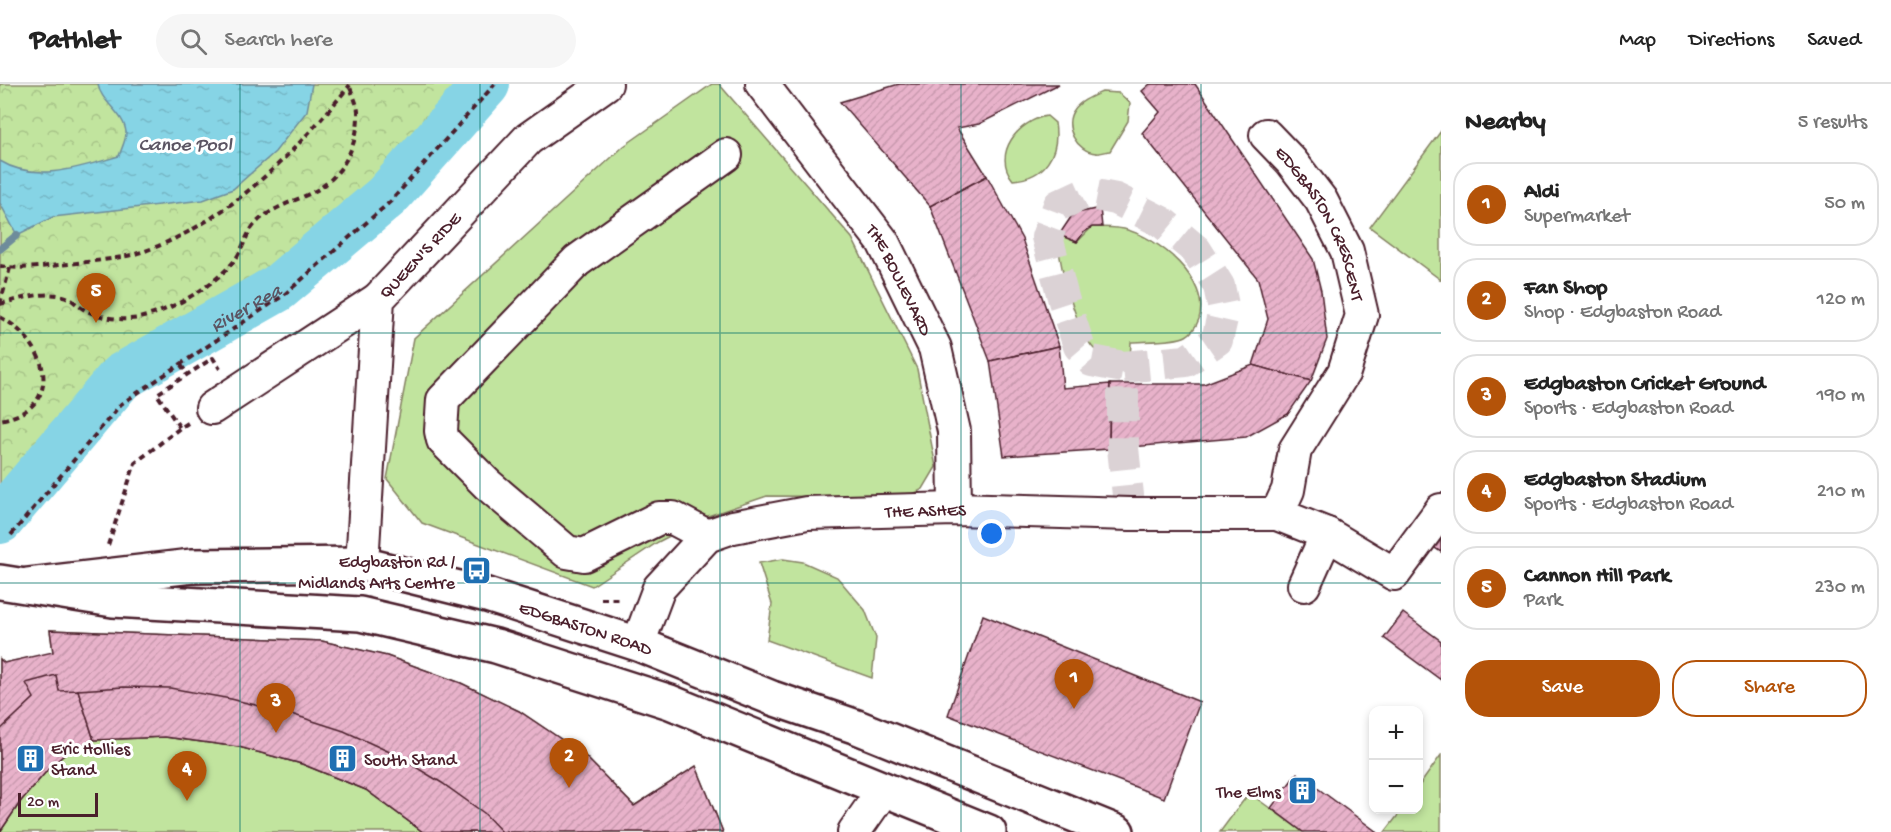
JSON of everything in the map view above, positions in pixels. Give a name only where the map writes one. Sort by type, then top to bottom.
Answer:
[{"type":"main road","name":"EDGBASTON ROAD","points":[[11,583],[97,577],[192,566],[362,564],[487,595],[638,644],[772,698],[899,744],[1117,832]]},
{"type":"main road","points":[[360,615],[362,564]]},
{"type":"main road","name":"EDGBASTON ROAD","points":[[11,583],[113,600],[360,615],[496,646],[625,686],[989,832]]},
{"type":"main road","points":[[625,686],[638,644]]},
{"type":"main road","points":[[884,789],[899,744]]},
{"type":"street","name":"QUEEN'S RIDE","points":[[362,564],[378,299],[528,139],[606,84]]},
{"type":"street","name":"THE BOULEVARD","points":[[762,84],[883,242],[935,348],[954,431],[955,509]]},
{"type":"street","name":"EDGBASTON CRESCENT","points":[[1266,135],[1291,161],[1321,200],[1347,251],[1362,315],[1344,372],[1295,450],[1287,490],[1276,514]]},
{"type":"street","points":[[707,536],[673,518],[658,518],[584,555],[567,552],[487,484],[443,440],[441,416],[443,400],[577,261],[726,155]]},
{"type":"street","points":[[212,408],[378,299]]},
{"type":"street","name":"THE ASHES","points":[[638,644],[659,588],[707,536],[733,527],[807,513],[955,509],[1130,514],[1276,514]]},
{"type":"street","points":[[1276,514],[1327,534],[1394,574],[1441,510]]},
{"type":"street","points":[[1304,585],[1327,534]]},
{"type":"street","points":[[854,832],[884,789]]},
{"type":"path","points":[[11,535],[120,404],[284,295],[391,201],[495,84]]},
{"type":"path","points":[[0,267],[107,260],[146,250],[191,228],[234,202],[278,165],[315,127],[350,85]]},
{"type":"path","points":[[10,268],[0,305],[48,293],[66,296],[85,310],[109,318],[137,318],[161,311],[188,298],[235,260],[254,225],[270,211],[316,191],[336,176],[349,154],[356,135],[358,109],[350,85]]},
{"type":"path","points":[[0,317],[18,326],[35,348],[43,366],[44,387],[34,404],[15,417],[0,420]]},
{"type":"path","points":[[157,394],[213,358]]},
{"type":"path","points":[[181,365],[188,375]]},
{"type":"path","points":[[97,577],[135,463],[180,428]]},
{"type":"green space","points":[[0,84],[479,84],[275,275],[109,372],[0,501]]},
{"type":"green space","points":[[712,84],[719,84],[852,238],[917,369],[936,467],[923,489],[907,497],[767,496],[708,516],[658,542],[592,586],[422,523],[387,479],[414,338],[624,146]]},
{"type":"green space","points":[[1102,92],[1119,93],[1130,103],[1128,121],[1110,151],[1089,152],[1073,137],[1071,116],[1074,110],[1087,99]]},
{"type":"green space","points":[[1047,116],[1055,123],[1056,134],[1055,145],[1048,162],[1034,175],[1013,180],[1007,170],[1005,160],[1011,140],[1027,124]]},
{"type":"green space","points":[[1441,131],[1441,280],[1370,227]]},
{"type":"green space","points":[[1092,227],[1120,228],[1137,234],[1152,241],[1179,262],[1190,275],[1201,304],[1199,319],[1191,333],[1175,339],[1131,342],[1130,360],[1106,357],[1095,350],[1081,328],[1069,295],[1059,246],[1059,235],[1077,242]]},
{"type":"green space","points":[[783,559],[803,562],[837,577],[865,610],[876,638],[872,678],[767,640],[772,604],[759,563]]},
{"type":"green space","points":[[50,630],[322,641],[387,656],[461,683],[519,711],[583,754],[634,806],[696,766],[723,832],[0,832],[0,659],[4,663],[53,653]]},
{"type":"green space","points":[[1441,755],[1441,832],[1385,832],[1399,814],[1423,814],[1423,780]]},
{"type":"green space","points":[[1249,793],[1303,832],[1220,832]]},
{"type":"water","name":"Canoe Pool","points":[[98,84],[312,84],[307,111],[275,152],[233,189],[203,200],[53,217],[17,235],[0,203],[0,161],[14,168],[43,172],[74,168],[119,156],[126,136],[125,126],[103,96]]},
{"type":"building","points":[[899,84],[1059,84],[979,124],[957,128],[987,176],[930,206],[840,102]]},
{"type":"building","points":[[1150,84],[1195,84],[1313,259],[1321,291],[1327,339],[1311,381],[1253,365],[1268,319],[1258,279],[1142,133],[1160,112],[1142,91]]},
{"type":"building","points":[[987,176],[1022,239],[1059,346],[990,361],[930,206]]},
{"type":"building","points":[[1100,208],[1102,227],[1092,227],[1084,232],[1077,242],[1059,235],[1073,214]]},
{"type":"building","points":[[1059,346],[1063,388],[1110,384],[1109,449],[1004,456],[990,361]]},
{"type":"building","points":[[1253,365],[1311,381],[1288,414],[1246,437],[1109,449],[1110,384],[1204,384]]},
{"type":"building","points":[[1441,534],[1441,552],[1432,546]]},
{"type":"building","points":[[1403,613],[1441,641],[1441,680],[1384,638]]},
{"type":"building","points":[[983,615],[1200,702],[1164,798],[948,715]]},
{"type":"building","points":[[50,630],[322,641],[387,656],[461,683],[519,711],[583,754],[634,806],[696,766],[723,832],[423,832],[366,790],[302,764],[239,747],[165,737],[94,740],[70,750],[51,766],[21,801],[0,832],[0,659],[4,663],[53,652]]},
{"type":"building","name":"Eric Hollies Stand","points":[[56,675],[59,691],[78,690],[94,740],[70,750],[51,766],[21,801],[0,832],[0,730],[34,698],[26,683]]},
{"type":"building","name":"South Stand","points":[[124,687],[170,688],[231,699],[288,713],[344,731],[394,754],[442,783],[484,813],[502,832],[423,832],[366,790],[302,764],[239,747],[165,737],[94,740],[78,690]]},
{"type":"building","name":"The Elms","points":[[1297,773],[1377,832],[1303,832],[1271,808]]},
{"type":"waterway","name":"River Rea","points":[[0,520],[121,377],[278,288],[387,196],[486,84]]},
{"type":"waterway","points":[[0,249],[17,235]]},
{"type":"tunnel","points":[[1123,367],[1092,361],[1079,346],[1047,237],[1059,205],[1085,193],[1116,199],[1162,222],[1196,250],[1219,286],[1224,310],[1217,340],[1186,361],[1123,367],[1123,448],[1130,514]]},
{"type":"place","name":"Cannon Hill Park","points":[[96,323]]},
{"type":"place","name":"Edgbaston Rd / Midlands Arts Centre","points":[[476,571]]},
{"type":"place","name":"Aldi","points":[[1074,709]]},
{"type":"place","name":"Edgbaston Cricket Ground","points":[[276,733]]},
{"type":"place","name":"Eric Hollies Stand","points":[[30,758]]},
{"type":"place","name":"South Stand","points":[[343,759]]},
{"type":"place","name":"Fan Shop","points":[[569,788]]},
{"type":"place","name":"The Elms","points":[[1302,791]]},
{"type":"place","name":"Edgbaston Stadium","points":[[187,801]]}]
